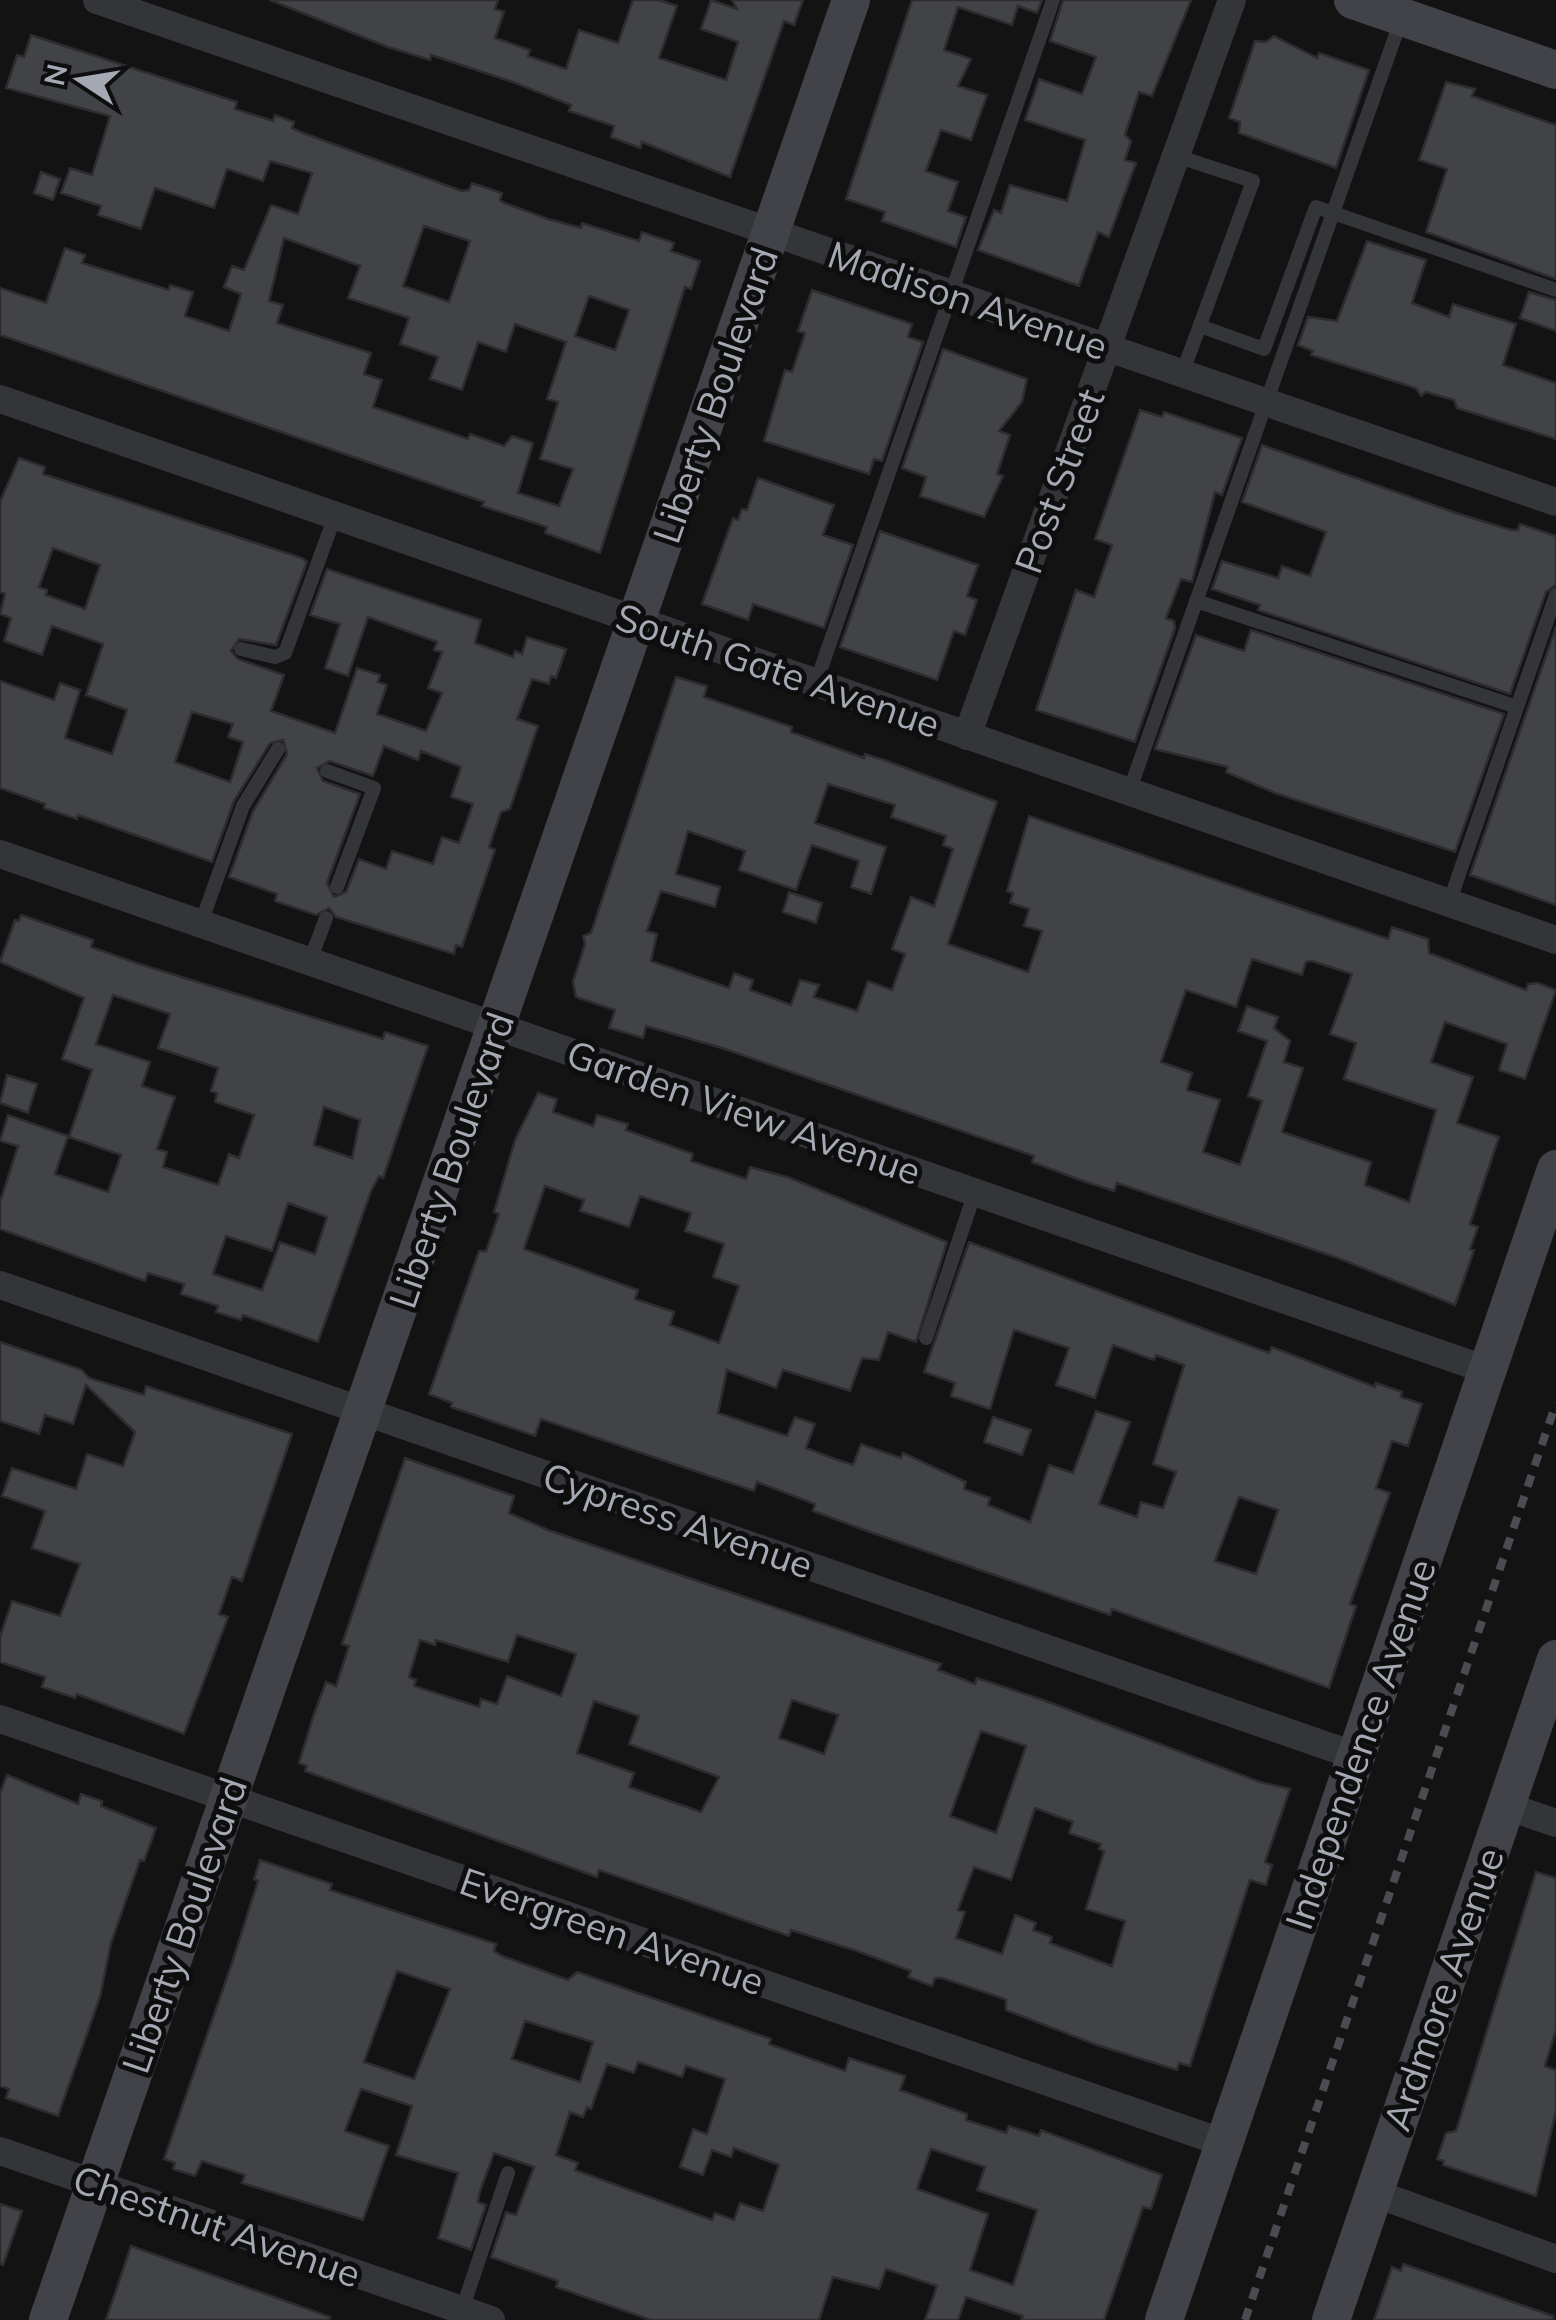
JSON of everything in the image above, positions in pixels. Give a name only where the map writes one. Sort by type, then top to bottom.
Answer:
[{"type":"street","name":"Madison Avenue","points":[[97,0],[1556,502]]},
{"type":"street","name":"Liberty Boulevard","points":[[48,2320],[851,0]]},
{"type":"street","name":"Post Street","points":[[967,736],[1232,0]]},
{"type":"street","points":[[1353,0],[1400,10],[1556,70]]},
{"type":"street","name":"South Gate Avenue","points":[[0,399],[1556,940]]},
{"type":"street","name":"Garden View Avenue","points":[[0,854],[1487,1370]]},
{"type":"street","name":"Independence Avenue","points":[[1164,2320],[1556,1169]]},
{"type":"street","name":"Cypress Avenue","points":[[0,1284],[1356,1756]]},
{"type":"street","name":"Ardmore Avenue","points":[[1331,2320],[1556,1658]]},
{"type":"street","name":"Evergreen Avenue","points":[[0,1719],[1224,2143]]},
{"type":"street","points":[[1506,1806],[1556,1823]]},
{"type":"street","name":"Chestnut Avenue","points":[[0,2150],[446,2311],[491,2320]]},
{"type":"street","points":[[1374,2193],[1556,2259]]},
{"type":"lane","points":[[816,683],[1053,0]]},
{"type":"lane","points":[[1130,792],[1400,10]]},
{"type":"lane","points":[[1176,156],[1253,182],[1182,374]]},
{"type":"lane","points":[[1200,326],[1264,349],[1316,207],[1556,290]]},
{"type":"lane","points":[[241,649],[275,657],[285,653],[335,516]]},
{"type":"lane","points":[[1450,903],[1556,595]]},
{"type":"lane","points":[[1196,602],[1517,707]]},
{"type":"lane","points":[[201,924],[243,806],[278,749]]},
{"type":"lane","points":[[327,770],[374,788],[336,887]]},
{"type":"lane","points":[[310,961],[326,918]]},
{"type":"lane","points":[[926,1338],[976,1192]]},
{"type":"lane","points":[[446,2311],[508,2173]]},
{"type":"building","points":[[270,0],[498,0],[495,9],[504,12],[495,38],[530,50],[528,56],[566,69],[579,30],[618,43],[633,0],[659,0],[677,6],[659,58],[726,80],[738,42],[701,29],[711,0],[737,9],[732,0],[803,0],[794,25],[784,21],[730,177],[642,142],[640,148],[611,137],[614,126],[569,111],[571,105],[510,81],[431,55],[430,60],[388,47]]},
{"type":"building","points":[[912,0],[1042,0],[1037,13],[1018,6],[1012,25],[958,7],[944,50],[971,59],[958,86],[987,95],[971,140],[941,130],[926,171],[958,182],[948,211],[966,217],[956,247],[882,221],[885,212],[846,199]]},
{"type":"building","points":[[1063,0],[1191,0],[1152,96],[1139,92],[1125,135],[1131,141],[1125,160],[1136,163],[1109,237],[1098,232],[1079,286],[978,250],[994,210],[1001,213],[1010,185],[1067,201],[1085,140],[1025,120],[1039,79],[1082,94],[1096,57],[1050,41]]},
{"type":"building","points":[[31,35],[237,102],[235,109],[273,121],[275,115],[294,122],[292,128],[303,133],[462,191],[469,190],[472,183],[502,193],[500,200],[504,203],[548,219],[581,228],[582,223],[639,241],[642,232],[674,243],[671,251],[700,261],[691,289],[685,287],[600,553],[545,533],[547,527],[482,506],[484,502],[0,335],[0,288],[46,303],[65,248],[85,255],[82,263],[169,290],[170,285],[193,292],[185,316],[229,331],[241,294],[224,287],[232,266],[244,270],[271,205],[298,214],[312,173],[270,161],[263,181],[227,169],[214,208],[155,188],[141,229],[98,215],[101,206],[61,193],[70,168],[92,175],[110,116],[6,88],[17,55],[24,57]],"holes":[[[424,226],[470,241],[449,302],[403,286]],[[284,238],[360,266],[348,298],[409,318],[400,344],[438,357],[430,379],[462,390],[478,342],[506,352],[515,324],[566,342],[547,399],[558,402],[540,459],[573,469],[559,506],[518,493],[533,443],[512,436],[504,446],[470,434],[468,439],[373,407],[382,380],[364,374],[371,353],[277,323],[283,305],[269,301]],[[589,296],[629,310],[615,350],[575,336]]]},
{"type":"building","points":[[1274,36],[1317,58],[1319,53],[1369,70],[1336,168],[1239,133],[1240,122],[1229,118],[1255,41],[1266,42]]},
{"type":"building","points":[[1446,82],[1475,89],[1472,96],[1556,125],[1556,279],[1426,232],[1447,169],[1419,160]]},
{"type":"building","points":[[41,172],[60,179],[53,200],[34,193]]},
{"type":"building","points":[[1367,241],[1426,260],[1412,303],[1449,317],[1453,304],[1516,324],[1503,365],[1556,383],[1556,439],[1457,408],[1454,400],[1426,392],[1421,396],[1416,388],[1311,355],[1313,351],[1298,345],[1308,317],[1337,321]]},
{"type":"building","points":[[812,290],[912,324],[908,337],[923,342],[882,461],[874,459],[869,474],[764,441],[785,370],[792,372],[805,333],[798,331]]},
{"type":"building","points":[[1529,292],[1556,300],[1556,331],[1520,318]]},
{"type":"building","points":[[943,349],[1027,379],[1022,402],[999,431],[1010,435],[997,474],[1003,476],[984,517],[920,496],[926,477],[902,468]]},
{"type":"building","points":[[1140,410],[1162,417],[1164,412],[1242,438],[1222,495],[1215,492],[1192,582],[1181,579],[1166,618],[1174,621],[1175,628],[1135,742],[1036,710],[1076,590],[1094,597],[1112,545],[1095,539]]},
{"type":"building","points":[[1262,445],[1456,513],[1511,530],[1518,530],[1520,524],[1556,536],[1556,585],[1546,592],[1510,694],[1258,610],[1260,605],[1212,589],[1222,561],[1278,578],[1282,566],[1310,576],[1326,532],[1242,502]]},
{"type":"building","points":[[19,458],[45,467],[43,474],[302,558],[307,562],[276,645],[239,639],[231,651],[238,659],[284,675],[271,711],[335,733],[357,668],[380,675],[378,682],[387,685],[377,714],[426,731],[442,693],[428,688],[442,652],[434,650],[437,642],[368,617],[348,676],[325,668],[340,624],[310,615],[327,569],[481,620],[475,643],[513,657],[515,651],[522,654],[527,637],[566,649],[556,678],[551,676],[549,684],[532,679],[517,719],[538,726],[510,809],[501,812],[489,847],[495,850],[462,947],[456,945],[454,954],[336,917],[329,908],[316,915],[275,901],[277,894],[229,877],[253,811],[287,754],[283,740],[270,743],[234,801],[212,862],[78,815],[77,819],[44,808],[45,804],[0,788],[0,681],[54,700],[60,683],[80,690],[65,738],[112,754],[127,710],[86,695],[103,644],[52,626],[42,655],[4,641],[11,618],[0,614],[5,594],[0,592],[0,502]],"holes":[[[53,548],[100,565],[85,609],[46,595],[47,590],[39,587]],[[192,712],[233,724],[228,737],[243,742],[230,782],[175,762]],[[384,746],[418,760],[421,751],[461,767],[451,797],[473,804],[459,843],[442,837],[433,864],[392,851],[386,869],[359,859],[346,892],[334,897],[327,883],[360,794],[323,781],[317,768],[330,761],[373,776]]]},
{"type":"building","points":[[758,478],[834,505],[823,535],[853,545],[824,628],[753,604],[748,620],[702,604],[733,518],[738,520],[742,509],[747,510]]},
{"type":"building","points":[[880,531],[978,565],[967,596],[977,600],[965,635],[954,631],[937,680],[840,647]]},
{"type":"building","points":[[1556,627],[1556,905],[1470,875]]},
{"type":"building","points":[[1251,630],[1504,714],[1455,852],[1275,793],[1226,772],[1228,767],[1155,749],[1196,635],[1244,651]]},
{"type":"building","points":[[676,677],[707,686],[704,697],[792,727],[791,732],[864,758],[865,754],[887,761],[997,802],[948,944],[1028,972],[1042,931],[1024,926],[1029,909],[1010,903],[1013,893],[1007,891],[1029,816],[1388,939],[1392,927],[1428,939],[1429,953],[1526,990],[1528,984],[1538,983],[1556,990],[1525,1079],[1499,1070],[1507,1044],[1445,1022],[1431,1062],[1473,1077],[1457,1123],[1499,1137],[1470,1224],[1478,1227],[1470,1249],[1474,1250],[1455,1305],[1338,1258],[1117,1183],[1114,1191],[1083,1181],[1032,1162],[1034,1156],[722,1048],[646,1026],[643,1038],[609,1028],[615,1010],[576,997],[573,982],[585,944],[583,936],[591,933]],"holes":[[[828,784],[895,805],[891,817],[946,836],[943,845],[953,849],[934,906],[911,897],[892,949],[905,954],[892,990],[868,981],[857,1011],[814,997],[819,985],[800,980],[791,1005],[750,990],[753,980],[734,973],[729,988],[651,961],[657,934],[647,931],[661,891],[715,907],[720,887],[676,874],[688,831],[745,851],[739,870],[796,890],[812,845],[859,861],[851,887],[871,894],[886,847],[815,823]],[[1252,959],[1302,975],[1306,962],[1312,961],[1352,974],[1330,1034],[1356,1043],[1344,1079],[1436,1110],[1409,1202],[1365,1185],[1371,1162],[1282,1132],[1303,1068],[1284,1062],[1290,1041],[1274,1028],[1278,1017],[1247,1006],[1238,1031],[1267,1041],[1248,1096],[1262,1101],[1240,1165],[1203,1152],[1220,1100],[1187,1090],[1192,1073],[1161,1062],[1186,990],[1236,1007]]]},
{"type":"building","points":[[789,892],[822,903],[816,923],[783,912]]},
{"type":"building","points":[[21,915],[93,940],[91,947],[136,963],[383,1039],[385,1032],[428,1046],[383,1178],[379,1176],[371,1191],[318,1342],[243,1315],[241,1320],[216,1312],[218,1306],[181,1294],[184,1284],[148,1273],[145,1281],[0,1229],[0,1202],[18,1146],[0,1141],[8,1115],[68,1136],[55,1174],[108,1192],[121,1155],[69,1137],[92,1070],[62,1059],[84,998],[0,962],[15,920],[19,921]],"holes":[[[113,995],[170,1014],[158,1048],[218,1068],[211,1091],[217,1093],[215,1102],[254,1115],[239,1158],[229,1154],[218,1185],[163,1167],[167,1152],[157,1149],[175,1097],[142,1086],[150,1062],[96,1044]],[[324,1107],[360,1120],[352,1158],[314,1145]],[[288,1203],[327,1217],[315,1254],[280,1242],[262,1290],[213,1274],[226,1236],[272,1251]]]},
{"type":"building","points":[[7,1075],[37,1084],[28,1113],[0,1103]]},
{"type":"building","points":[[538,1093],[557,1099],[553,1112],[593,1126],[597,1115],[628,1124],[626,1130],[693,1154],[691,1161],[746,1179],[750,1167],[790,1178],[947,1242],[916,1342],[888,1332],[879,1360],[862,1358],[850,1391],[783,1370],[776,1388],[727,1370],[718,1413],[787,1436],[795,1417],[815,1424],[806,1448],[853,1465],[861,1444],[901,1458],[903,1453],[966,1482],[964,1489],[990,1498],[988,1505],[1030,1522],[1049,1465],[1073,1473],[1096,1411],[1130,1422],[1099,1504],[1137,1517],[1141,1502],[1163,1508],[1176,1472],[1153,1464],[1184,1365],[1156,1355],[1154,1360],[1113,1345],[1095,1398],[1056,1385],[1069,1348],[1014,1330],[990,1409],[951,1396],[955,1383],[924,1372],[969,1242],[1269,1353],[1272,1347],[1375,1387],[1376,1383],[1402,1392],[1401,1397],[1422,1404],[1408,1446],[1392,1441],[1376,1488],[1390,1493],[1350,1604],[1356,1606],[1329,1688],[1112,1609],[1110,1615],[867,1531],[813,1511],[815,1504],[757,1482],[754,1491],[541,1419],[535,1436],[451,1407],[452,1403],[429,1394],[479,1251],[486,1251],[499,1214],[494,1212],[515,1140]],"holes":[[[545,1186],[584,1200],[580,1211],[629,1227],[640,1196],[691,1213],[685,1231],[724,1244],[713,1277],[739,1286],[719,1343],[670,1325],[674,1312],[635,1299],[638,1290],[524,1249]],[[1239,1497],[1278,1510],[1256,1574],[1215,1561]]]},
{"type":"building","points":[[0,1342],[82,1370],[89,1378],[144,1395],[146,1386],[292,1434],[242,1581],[232,1577],[219,1614],[228,1617],[184,1734],[77,1694],[75,1698],[42,1687],[45,1677],[0,1662],[0,1637],[12,1601],[60,1616],[80,1564],[32,1548],[45,1511],[2,1496],[12,1468],[76,1489],[87,1454],[123,1466],[135,1432],[86,1385],[73,1424],[45,1415],[39,1434],[0,1421]]},
{"type":"building","points":[[993,1417],[1031,1430],[1022,1455],[984,1442]]},
{"type":"building","points":[[405,1458],[514,1496],[509,1513],[548,1530],[941,1664],[938,1670],[975,1684],[977,1678],[1043,1700],[1260,1782],[1290,1789],[1265,1862],[1272,1865],[1266,1885],[1250,1880],[1190,2066],[1179,2063],[1177,2070],[1006,2010],[1006,2000],[999,1997],[942,1978],[935,1978],[932,1986],[908,1977],[911,1971],[857,1951],[791,1930],[789,1936],[599,1870],[597,1877],[305,1771],[307,1766],[299,1763],[326,1682],[336,1686],[349,1646],[342,1644]],"holes":[[[517,1635],[576,1654],[561,1696],[507,1676],[497,1704],[481,1699],[479,1707],[414,1686],[416,1680],[409,1677],[420,1640],[435,1645],[436,1640],[508,1662]],[[792,1700],[838,1715],[824,1754],[779,1738]],[[594,1701],[639,1716],[629,1744],[719,1777],[701,1812],[629,1787],[634,1773],[577,1753]],[[981,1731],[1026,1746],[996,1833],[950,1816]],[[1035,1808],[1073,1822],[1069,1833],[1101,1844],[1099,1849],[1104,1851],[1086,1909],[1125,1921],[1112,1966],[1050,1943],[1052,1937],[1033,1930],[1036,1923],[1015,1915],[1002,1954],[956,1938],[965,1912],[958,1910],[974,1867],[1011,1880]]]},
{"type":"building","points":[[7,1775],[78,1804],[81,1794],[102,1801],[101,1806],[156,1828],[144,1861],[140,1860],[111,1943],[100,1997],[58,2116],[6,2098],[9,2089],[0,2086],[0,1793]]},
{"type":"building","points":[[260,1860],[332,1884],[330,1890],[496,1944],[494,1951],[502,1956],[568,1980],[577,1972],[771,2039],[769,2044],[845,2071],[849,2058],[905,2076],[900,2090],[967,2114],[966,2120],[1006,2133],[1009,2126],[1039,2136],[1041,2130],[1162,2175],[1151,2209],[1143,2207],[1104,2320],[1021,2320],[1023,2316],[966,2297],[958,2320],[925,2320],[937,2286],[886,2269],[879,2289],[833,2277],[819,2320],[651,2320],[556,2287],[558,2281],[491,2257],[506,2212],[516,2215],[534,2167],[494,2153],[480,2191],[478,2202],[486,2205],[471,2250],[438,2238],[458,2173],[396,2155],[412,2106],[361,2089],[345,2131],[389,2146],[363,2220],[242,2183],[245,2175],[202,2161],[195,2176],[173,2169],[175,2163],[164,2159],[232,1963],[258,1881],[254,1879]],"holes":[[[397,1971],[450,1989],[414,2079],[364,2062]],[[525,2021],[593,2042],[580,2082],[512,2059]],[[638,2062],[682,2077],[686,2066],[725,2079],[707,2134],[693,2129],[680,2167],[703,2175],[712,2150],[731,2157],[734,2148],[779,2165],[763,2211],[740,2203],[734,2220],[715,2213],[712,2220],[575,2170],[578,2163],[556,2155],[570,2112],[583,2117],[587,2107],[591,2109],[607,2064],[634,2073]],[[931,2149],[985,2167],[977,2190],[1037,2210],[1013,2285],[970,2270],[988,2214],[917,2189]]]},
{"type":"building","points":[[1536,1872],[1556,1878],[1556,2030],[1545,2066],[1556,2070],[1556,2111],[1536,2196],[1443,2165],[1444,2161],[1437,2159],[1446,2133],[1456,2131]]},
{"type":"building","points":[[0,2204],[22,2211],[3,2265],[0,2264]]},
{"type":"building","points":[[131,2246],[330,2317],[329,2320],[106,2320]]},
{"type":"building","points":[[1403,2264],[1553,2316],[1553,2320],[1374,2320],[1392,2267],[1401,2271]]},
{"type":"railway","points":[[1245,2320],[1556,1403]]}]
